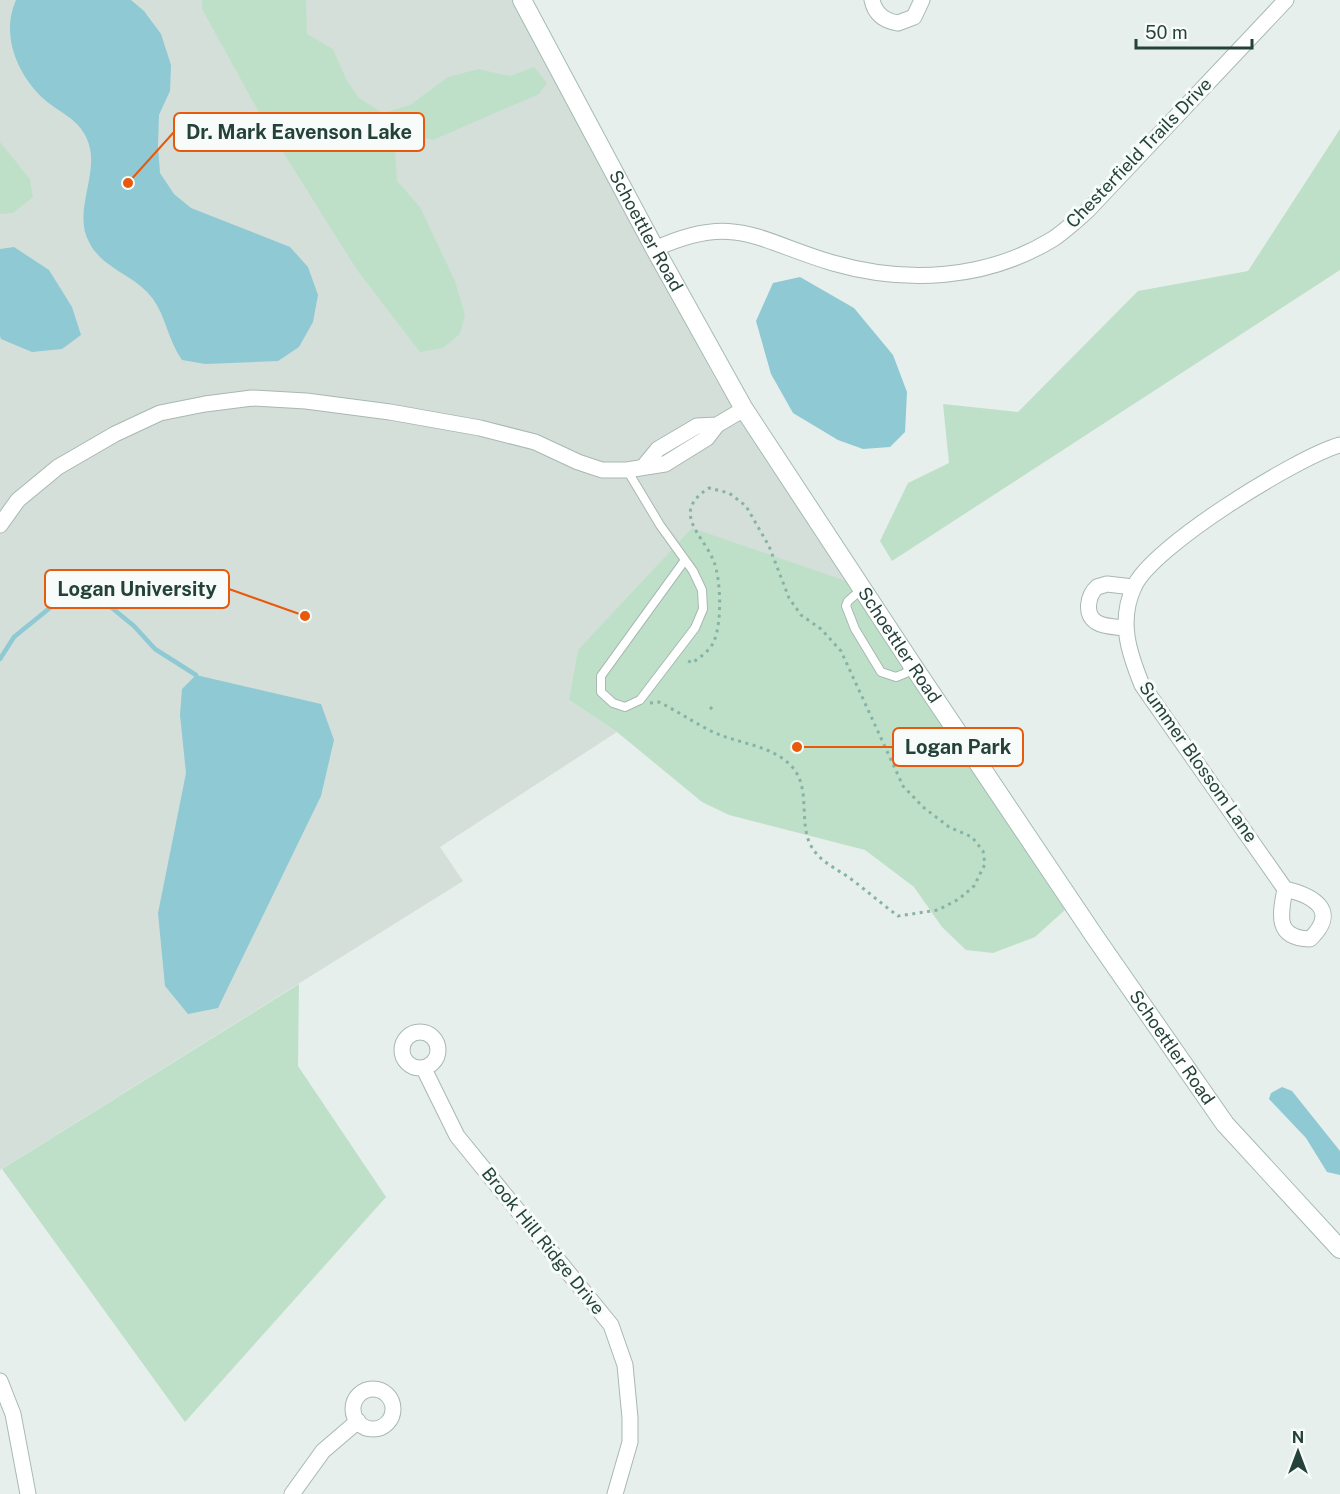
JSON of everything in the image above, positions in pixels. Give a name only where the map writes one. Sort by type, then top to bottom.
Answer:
[{"type":"street","name":"Schoettler Road","points":[[522,0],[655,249],[744,409],[862,589],[1095,937],[1226,1124],[1338,1243]]},
{"type":"street","points":[[872,0],[882,18],[898,23],[914,17],[922,0]]},
{"type":"street","name":"Chesterfield Trails Drive","points":[[655,249],[685,235],[726,230],[754,234],[831,262],[875,273],[926,277],[994,265],[1017,257],[1055,238],[1088,210],[1286,0]]},
{"type":"street","points":[[0,525],[18,500],[38,481],[115,434],[160,412],[252,398],[350,406],[480,428],[535,442],[578,462],[602,470],[627,470],[644,466],[658,449],[697,426],[717,425],[744,409]]},
{"type":"street","name":"Summer Blossom Lane","points":[[1286,889],[1142,685],[1129,654],[1125,628],[1134,587],[1148,566],[1220,510],[1316,452],[1340,445]]},
{"type":"street","points":[[1125,628],[1093,620],[1088,606],[1089,600],[1097,587],[1107,584],[1134,587]]},
{"type":"street","name":"Brook Hill Ridge Drive","points":[[424,1069],[457,1136],[611,1325],[625,1365],[630,1418],[630,1442],[615,1494]]},
{"type":"street","points":[[0,1381],[13,1414],[28,1494]]},
{"type":"street","points":[[292,1494],[323,1451],[358,1421]]},
{"type":"lane","points":[[627,470],[660,525],[685,560],[702,590],[703,609],[701,620],[634,705],[625,707],[606,699],[599,686],[601,676],[685,560]]},
{"type":"lane","points":[[862,589],[848,601],[846,606],[855,629],[881,672],[896,677],[906,673],[911,663]]},
{"type":"path","points":[[634,705],[659,702],[712,732],[768,751],[788,762],[799,776],[804,793],[805,824],[811,844],[825,864],[850,878],[898,916],[938,910],[959,899],[974,886],[985,864],[983,851],[972,837],[949,826],[923,807],[903,786],[841,651],[821,629],[801,615],[789,598],[769,546],[746,506],[729,493],[709,488],[697,496],[691,511],[691,522],[714,562],[719,620],[714,641],[704,655],[692,663],[677,653]]},
{"type":"path","points":[[710,708],[714,711]]},
{"type":"shaded area","points":[[0,0],[512,0],[716,380],[849,582],[569,700],[617,732],[440,847],[463,881],[0,1170]]},
{"type":"green space","points":[[202,0],[306,0],[307,34],[333,49],[347,81],[359,98],[383,113],[410,105],[448,77],[478,69],[510,76],[534,67],[547,83],[539,94],[433,140],[414,135],[395,146],[397,181],[420,207],[455,281],[465,315],[460,334],[443,348],[420,352],[357,270],[266,125],[202,9]]},
{"type":"green space","points":[[1340,129],[1340,270],[892,561],[880,541],[908,483],[949,463],[943,404],[1018,412],[1138,291],[1248,271]]},
{"type":"green space","points":[[0,142],[30,179],[33,197],[13,213],[0,214]]},
{"type":"green space","points":[[692,528],[849,582],[1066,909],[1035,937],[993,953],[966,950],[942,927],[914,887],[865,850],[729,815],[702,802],[617,732],[569,700],[578,650]]},
{"type":"green space","points":[[299,984],[298,1066],[386,1197],[185,1422],[2,1169]]},
{"type":"water","points":[[16,0],[131,0],[144,11],[161,34],[171,65],[170,91],[159,115],[160,173],[174,194],[191,208],[290,247],[308,267],[318,295],[313,322],[299,347],[278,361],[205,364],[182,360],[153,299],[138,284],[102,259],[89,242],[84,229],[83,216],[90,175],[90,148],[77,124],[35,90],[20,67],[14,54],[10,27]]},
{"type":"water","points":[[14,247],[49,270],[72,307],[81,335],[62,349],[32,352],[1,339],[0,249]]},
{"type":"water","points":[[800,277],[854,308],[893,355],[907,392],[905,432],[890,447],[863,449],[838,440],[793,413],[771,374],[756,321],[773,283]]},
{"type":"water","points":[[196,675],[321,704],[334,740],[321,796],[218,1008],[188,1014],[165,986],[158,913],[186,773],[180,715],[182,689]]},
{"type":"water","points":[[1282,1087],[1292,1091],[1340,1151],[1340,1175],[1327,1172],[1306,1138],[1269,1099],[1271,1093]]},
{"type":"waterway","points":[[0,659],[14,637],[67,594],[98,583],[112,608],[134,626],[155,649],[196,675]]},
{"type":"place","name":"Dr. Mark Eavenson Lake","points":[[128,183]]},
{"type":"place","name":"Logan University","points":[[305,616]]},
{"type":"place","name":"Logan Park","points":[[797,747]]}]
